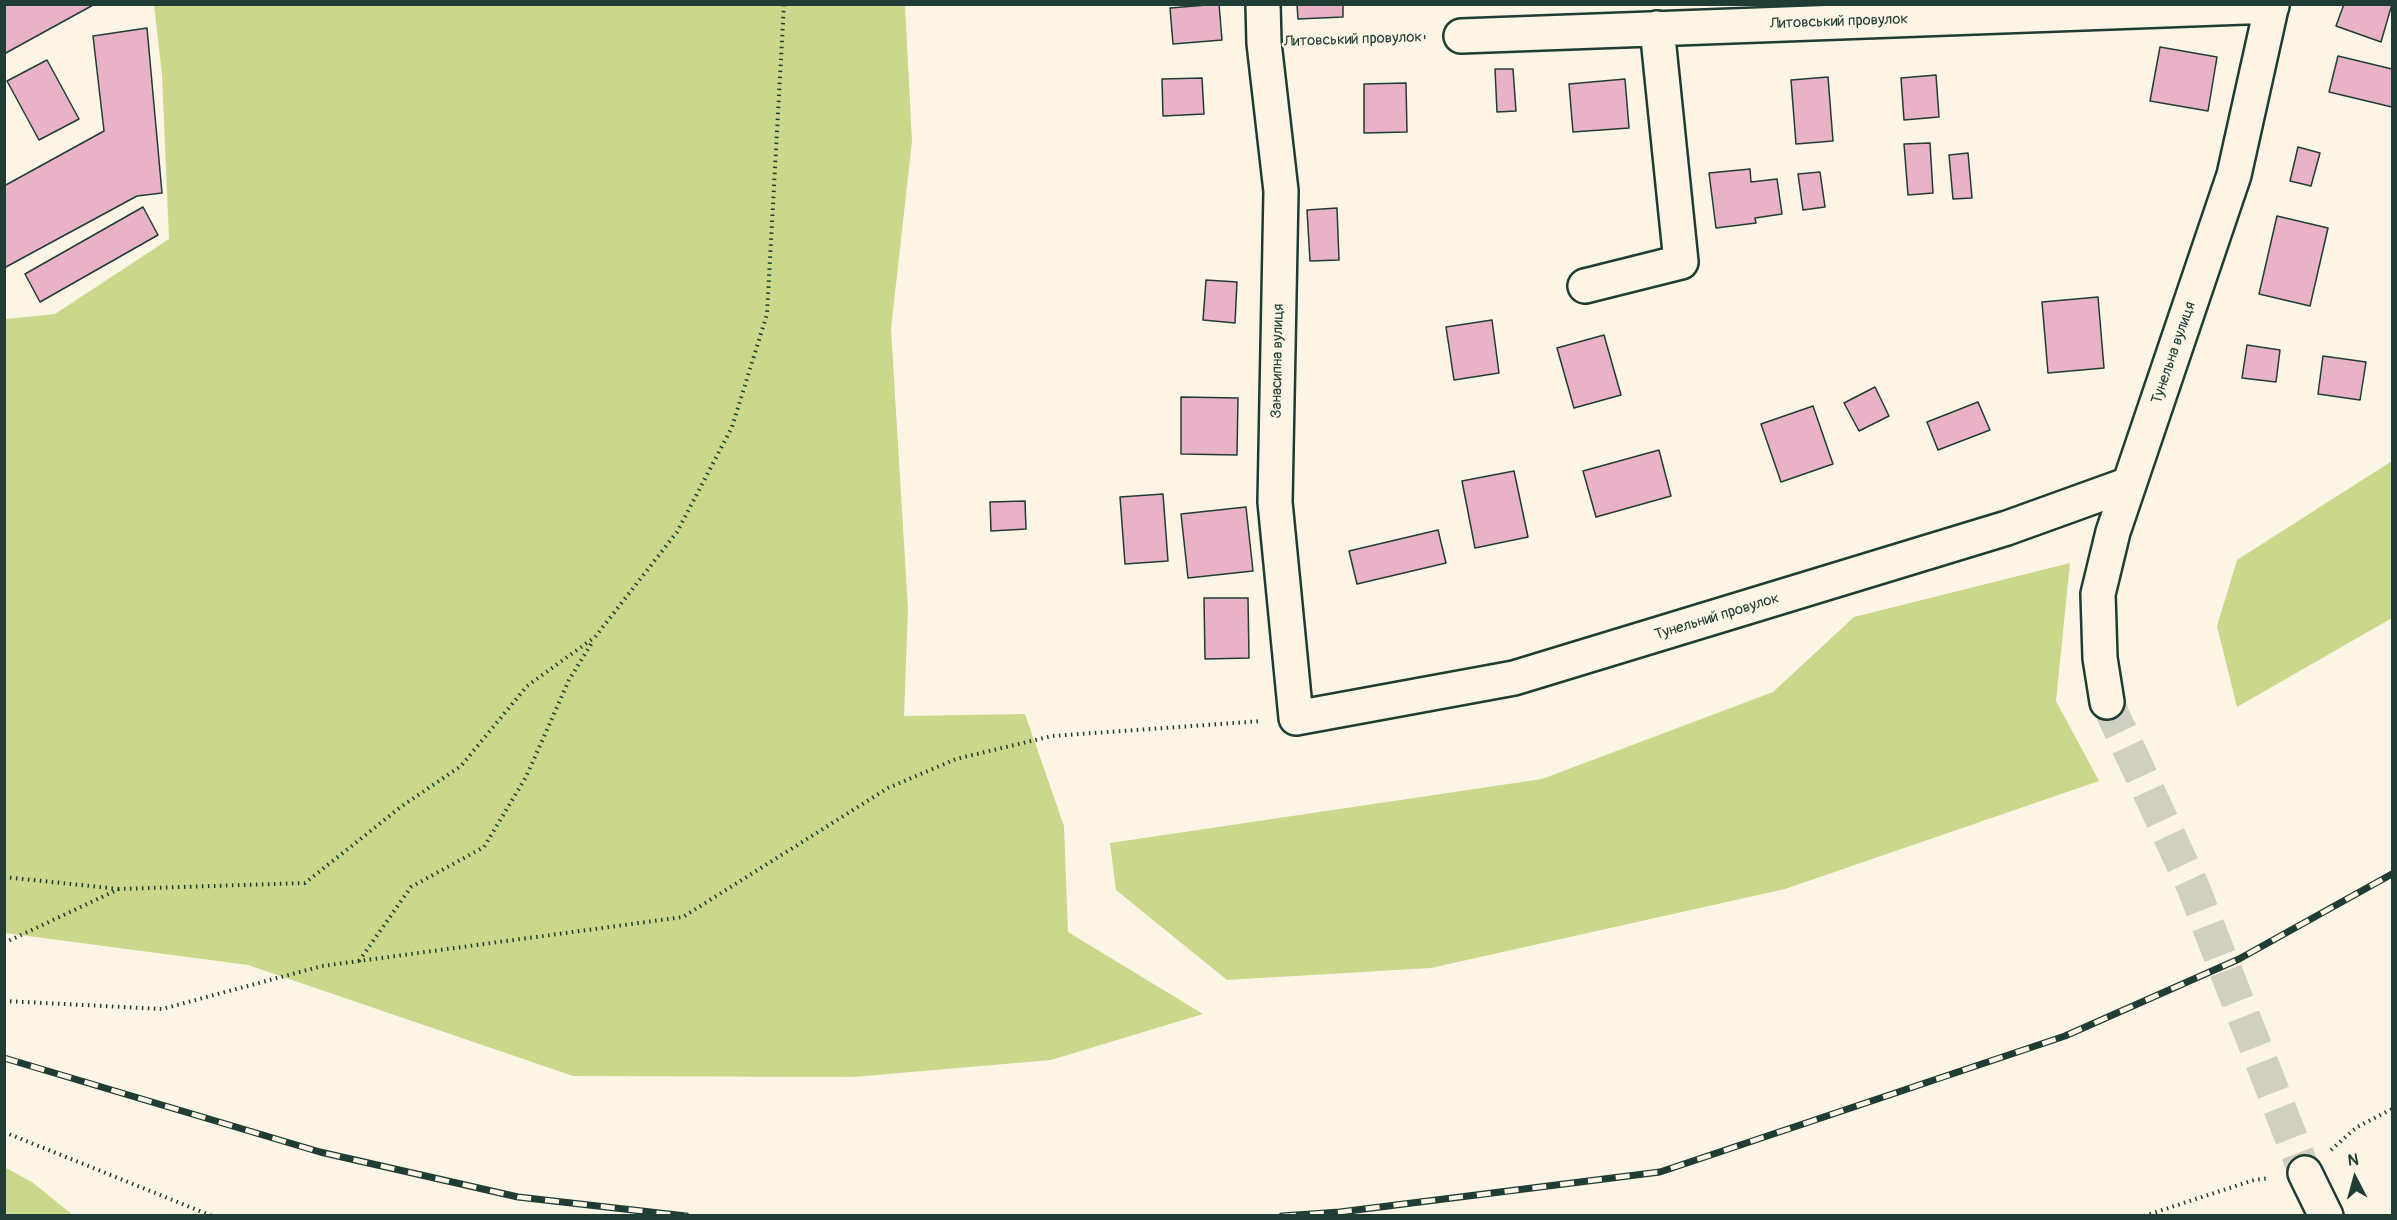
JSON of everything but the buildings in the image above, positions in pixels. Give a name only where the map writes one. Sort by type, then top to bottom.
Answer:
[{"type":"street","name":"Занасипна вулиця","points":[[1263,4],[1264,43],[1281,191],[1275,502],[1296,718]]},
{"type":"street","name":"Литовський провулок","points":[[1461,36],[2272,5]]},
{"type":"street","name":"Тунельна вулиця","points":[[2107,702],[2100,658],[2098,594],[2113,532],[2234,175],[2272,5]]},
{"type":"street","points":[[1586,286],[1682,262],[1657,28]]},
{"type":"street","name":"Тунельний провулок","points":[[1296,718],[1514,678],[1996,531],[2129,484]]},
{"type":"street","points":[[2305,1173],[2326,1215]]},
{"type":"path","points":[[359,961],[411,887],[484,847],[526,777],[569,680],[595,637],[677,532],[732,426],[767,314],[784,4]]},
{"type":"path","name":"Литовський провулок","points":[[1264,43],[1461,36]]},
{"type":"path","points":[[4,877],[119,889],[305,883],[402,806],[461,766],[527,686],[595,637]]},
{"type":"path","points":[[4,1001],[162,1009],[322,966],[683,917],[888,788],[956,759],[1052,736],[1296,718]]},
{"type":"path","points":[[4,943],[119,889]]},
{"type":"path","points":[[2144,1215],[2254,1180],[2305,1173],[2357,1127],[2392,1109]]},
{"type":"path","points":[[4,1132],[212,1215]]},
{"type":"green space","points":[[154,5],[905,5],[912,141],[891,329],[908,609],[904,716],[1025,714],[1064,826],[1068,932],[1203,1014],[1051,1060],[853,1077],[573,1076],[248,965],[5,933],[5,319],[55,314],[169,239],[162,75]]},
{"type":"green space","points":[[2392,461],[2392,618],[2237,707],[2217,626],[2237,560]]},
{"type":"green space","points":[[2070,563],[2056,701],[2099,781],[1785,889],[1431,968],[1227,980],[1116,890],[1110,843],[1542,779],[1773,692],[1854,617]]},
{"type":"green space","points":[[4,1167],[32,1182],[73,1215],[5,1215]]},
{"type":"tunnel","points":[[2107,702],[2193,887],[2305,1173]]},
{"type":"railway","points":[[1282,1216],[1340,1212],[1660,1172],[2065,1036],[2239,959],[2392,874]]},
{"type":"railway","points":[[4,1058],[320,1152],[518,1197],[686,1216]]}]
